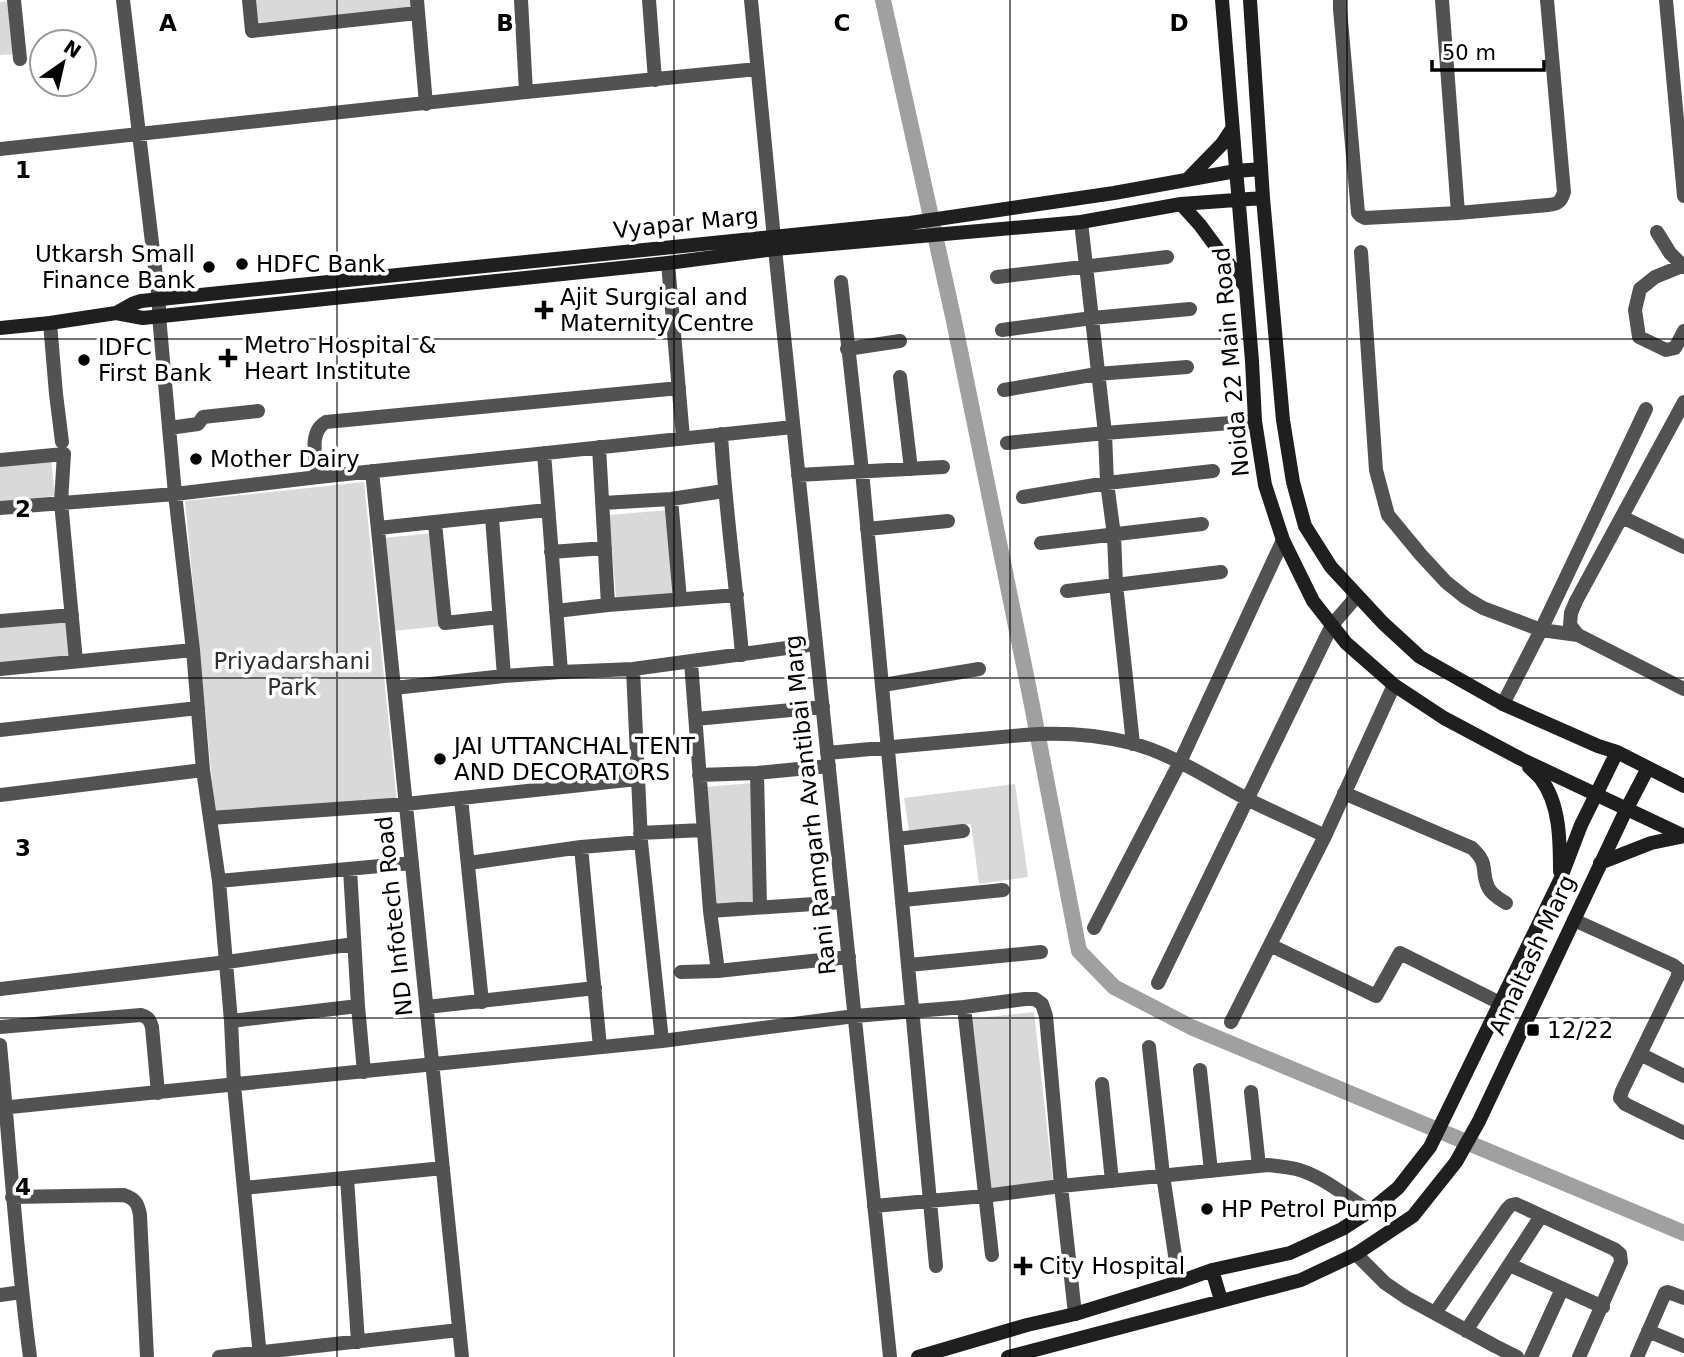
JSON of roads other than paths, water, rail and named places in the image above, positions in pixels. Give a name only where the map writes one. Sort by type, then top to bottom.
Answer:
[{"type":"street","points":[[14,0],[19,59]]},
{"type":"street","points":[[123,0],[159,301],[203,770],[219,881],[234,1085],[260,1355]]},
{"type":"street","points":[[249,0],[252,31],[417,7],[426,104]]},
{"type":"street","points":[[522,0],[526,92]]},
{"type":"street","points":[[649,0],[655,80]]},
{"type":"street","name":"Rani Ramgarh Avantibai Marg","points":[[751,0],[890,1357]]},
{"type":"street","name":"Noida 22 Main Road","points":[[1222,0],[1255,421],[1265,485],[1283,540],[1313,601],[1346,643],[1394,685],[1444,718],[1595,796],[1684,836]]},
{"type":"street","name":"Noida 22 Main Road","points":[[1250,0],[1263,198],[1283,420],[1293,482],[1305,526],[1331,567],[1383,623],[1420,657],[1503,704],[1617,752],[1684,786]]},
{"type":"street","points":[[1340,0],[1358,213],[1365,218],[1458,213],[1556,204],[1562,200],[1564,192],[1546,0]]},
{"type":"street","points":[[1443,0],[1458,213]]},
{"type":"street","points":[[1666,0],[1684,196]]},
{"type":"street","points":[[0,149],[757,69]]},
{"type":"street","points":[[1187,180],[1222,144],[1232,129]]},
{"type":"street","name":"Vyapar Marg","points":[[911,230],[947,218],[1261,169]]},
{"type":"street","name":"Vyapar Marg","points":[[0,328],[116,313],[141,301],[911,230],[958,233],[1081,222],[1181,205],[1263,198]]},
{"type":"street","points":[[1181,205],[1200,225],[1246,287]]},
{"type":"street","points":[[1081,222],[1105,433],[1116,584],[1133,744]]},
{"type":"street","points":[[1657,232],[1670,254],[1683,267],[1655,277],[1640,289],[1635,310],[1639,337],[1666,350],[1675,348],[1684,331]]},
{"type":"street","name":"Vyapar Marg","points":[[116,313],[136,318],[159,316],[668,263],[774,243]]},
{"type":"street","points":[[1360,252],[1376,470],[1388,515],[1446,582],[1483,608],[1541,630],[1578,635],[1684,689]]},
{"type":"street","points":[[998,277],[1167,257]]},
{"type":"street","points":[[668,263],[683,439]]},
{"type":"street","points":[[841,282],[883,685],[936,1266]]},
{"type":"street","points":[[1002,330],[1190,309]]},
{"type":"street","points":[[50,323],[62,443]]},
{"type":"street","points":[[848,349],[900,341]]},
{"type":"street","points":[[1004,390],[1097,374],[1187,367]]},
{"type":"street","points":[[900,377],[911,469]]},
{"type":"street","points":[[318,477],[316,433],[318,426],[326,422],[679,388]]},
{"type":"street","points":[[1578,635],[1570,625],[1571,613],[1684,402]]},
{"type":"street","points":[[1503,704],[1646,409]]},
{"type":"street","points":[[169,428],[198,424],[203,417],[258,411]]},
{"type":"street","points":[[1007,443],[1255,421]]},
{"type":"street","points":[[0,508],[175,494],[793,427]]},
{"type":"street","points":[[721,434],[724,491],[743,655]]},
{"type":"street","points":[[598,447],[608,605]]},
{"type":"street","points":[[544,453],[561,672]]},
{"type":"street","points":[[0,460],[64,454],[61,502],[76,661]]},
{"type":"street","points":[[798,475],[943,467]]},
{"type":"street","name":"ND Infotech Road","points":[[372,471],[462,1357]]},
{"type":"street","points":[[1023,497],[1107,483],[1213,471]]},
{"type":"street","points":[[603,503],[671,499],[724,491]]},
{"type":"street","points":[[671,499],[680,599]]},
{"type":"street","points":[[378,528],[547,510]]},
{"type":"street","points":[[492,517],[504,676]]},
{"type":"street","points":[[1622,517],[1684,547]]},
{"type":"street","points":[[867,529],[948,521]]},
{"type":"street","points":[[435,523],[445,623],[499,617]]},
{"type":"street","points":[[1041,543],[1202,524]]},
{"type":"street","points":[[1094,928],[1180,762],[1283,540]]},
{"type":"street","points":[[551,552],[605,548]]},
{"type":"street","points":[[1067,591],[1222,572]]},
{"type":"street","points":[[556,611],[737,595]]},
{"type":"street","points":[[1158,983],[1332,625],[1357,596]]},
{"type":"street","points":[[0,621],[72,614]]},
{"type":"street","points":[[394,688],[504,676],[633,669],[816,645]]},
{"type":"street","points":[[0,669],[193,650]]},
{"type":"street","points":[[691,662],[710,911],[718,971]]},
{"type":"street","points":[[633,669],[641,838],[662,1041]]},
{"type":"street","points":[[883,685],[979,669]]},
{"type":"street","points":[[1231,1022],[1325,836],[1394,685]]},
{"type":"street","points":[[696,719],[822,707]]},
{"type":"street","points":[[0,730],[198,708]]},
{"type":"street","points":[[699,775],[757,773],[888,747],[1024,735],[1082,734],[1133,744],[1180,762],[1247,799],[1325,836]]},
{"type":"street","name":"Amaltash Marg","points":[[918,1357],[1075,1314],[1212,1270],[1290,1253],[1342,1229],[1398,1188],[1430,1147],[1449,1110],[1560,880],[1581,825],[1617,752]]},
{"type":"street","points":[[1521,759],[1541,779],[1554,806],[1560,844],[1560,880]]},
{"type":"street","name":"Amaltash Marg","points":[[1008,1357],[1032,1354],[1301,1280],[1356,1254],[1413,1216],[1456,1162],[1479,1121],[1600,863],[1648,768]]},
{"type":"street","points":[[0,795],[203,770]]},
{"type":"street","points":[[757,773],[760,907]]},
{"type":"street","points":[[210,818],[406,804],[637,779]]},
{"type":"street","points":[[1345,793],[1472,848],[1485,864],[1488,887],[1506,903]]},
{"type":"street","points":[[461,798],[482,1002]]},
{"type":"street","points":[[469,863],[703,830]]},
{"type":"street","points":[[897,839],[963,831]]},
{"type":"street","points":[[1600,863],[1651,843],[1684,836]]},
{"type":"street","points":[[582,847],[600,1047]]},
{"type":"street","points":[[219,881],[412,863]]},
{"type":"street","points":[[350,869],[364,1072]]},
{"type":"street","points":[[903,900],[1003,890]]},
{"type":"street","points":[[710,911],[843,902]]},
{"type":"street","points":[[1574,920],[1678,969],[1678,976],[1620,1098],[1625,1104],[1684,1133]]},
{"type":"street","points":[[0,989],[354,944]]},
{"type":"street","points":[[1270,945],[1376,996],[1400,953],[1500,1003]]},
{"type":"street","points":[[909,965],[1041,952]]},
{"type":"street","points":[[681,972],[718,971],[849,957]]},
{"type":"street","points":[[426,1007],[595,988]]},
{"type":"street","points":[[3,1108],[662,1041],[855,1016],[1035,999],[1042,1004],[1046,1016],[1075,1314]]},
{"type":"street","points":[[231,1021],[358,1006]]},
{"type":"street","points":[[964,1007],[992,1255]]},
{"type":"street","points":[[0,1027],[141,1015],[146,1017],[152,1027],[158,1093]]},
{"type":"street","points":[[0,1045],[3,1108],[30,1357]]},
{"type":"street","points":[[1149,1047],[1163,1175],[1179,1282]]},
{"type":"street","points":[[1640,1054],[1684,1076]]},
{"type":"street","points":[[1200,1070],[1211,1171]]},
{"type":"street","points":[[1102,1084],[1112,1181]]},
{"type":"street","points":[[1251,1092],[1259,1166]]},
{"type":"street","points":[[874,1206],[1268,1165],[1296,1169],[1321,1179],[1370,1211]]},
{"type":"street","points":[[244,1188],[443,1168]]},
{"type":"street","points":[[347,1178],[358,1342]]},
{"type":"street","points":[[12,1197],[124,1195],[134,1199],[140,1215],[147,1357]]},
{"type":"street","points":[[1435,1314],[1511,1205],[1516,1204],[1620,1254],[1621,1262],[1579,1357]]},
{"type":"street","points":[[1466,1331],[1541,1216]]},
{"type":"street","points":[[1356,1254],[1385,1283],[1407,1298],[1515,1356]]},
{"type":"street","points":[[1510,1265],[1602,1307]]},
{"type":"street","points":[[1212,1270],[1221,1300]]},
{"type":"street","points":[[1531,1357],[1562,1289]]},
{"type":"street","points":[[0,1295],[22,1292]]},
{"type":"street","points":[[1637,1357],[1665,1293],[1684,1298]]},
{"type":"street","points":[[219,1357],[260,1355],[459,1331]]},
{"type":"street","points":[[1648,1331],[1684,1346]]},
{"type":"waterway","points":[[883,0],[954,321],[1079,951],[1114,987],[1191,1027],[1684,1233]]},
{"type":"place","name":"HDFC Bank","points":[[242,264]]},
{"type":"place","name":"Utkarsh Small Finance Bank","points":[[209,267]]},
{"type":"place","name":"Ajit Surgical and Maternity Centre","points":[[544,310]]},
{"type":"place","name":"Metro Hospital & Heart Institute","points":[[228,358]]},
{"type":"place","name":"IDFC First Bank","points":[[84,360]]},
{"type":"place","name":"Mother Dairy","points":[[196,459]]},
{"type":"place","name":"JAI UTTANCHAL TENT AND DECORATORS","points":[[440,759]]},
{"type":"place","name":"12/22","points":[[1533,1030]]},
{"type":"place","name":"HP Petrol Pump","points":[[1207,1209]]},
{"type":"place","name":"City Hospital","points":[[1023,1266]]},
{"type":"park label","name":"Priyadarshani Park","points":[[292,674]]}]
